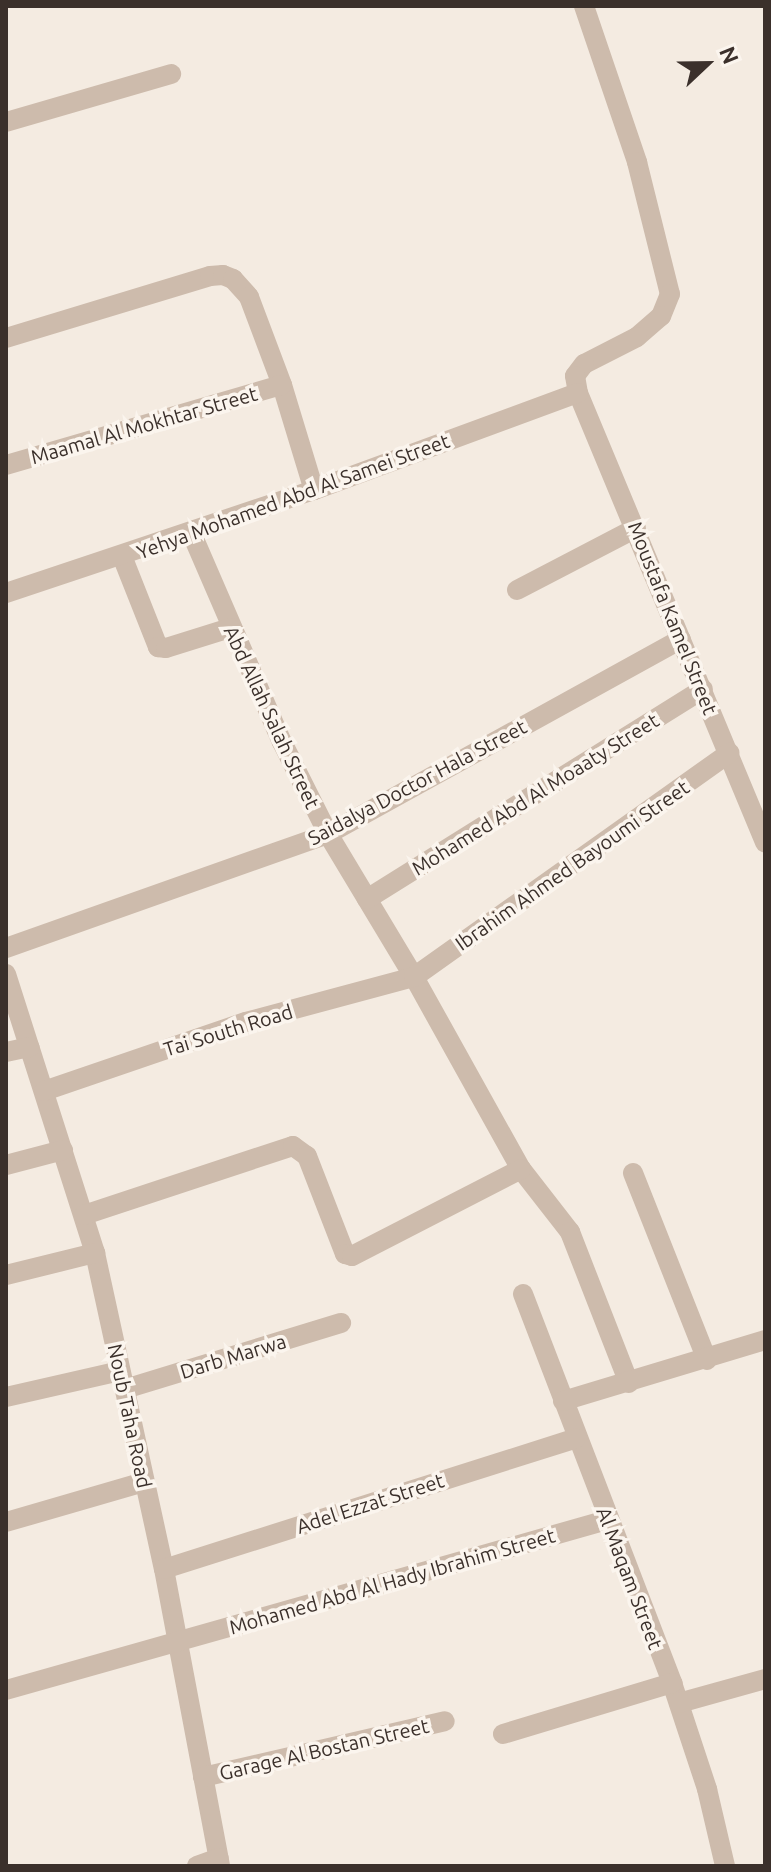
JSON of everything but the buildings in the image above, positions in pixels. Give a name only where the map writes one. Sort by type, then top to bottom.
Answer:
[{"type":"street","points":[[578,393],[575,376],[584,364],[637,337],[661,316],[670,294],[637,162],[584,6]]},
{"type":"street","points":[[6,122],[171,74]]},
{"type":"street","points":[[6,338],[210,276],[223,275],[233,279],[249,297],[282,385],[314,490]]},
{"type":"street","name":"Maamal Al Mokhtar Street","points":[[6,465],[282,385]]},
{"type":"street","name":"Yehya Mohamed Abd Al Samei Street","points":[[6,593],[314,490],[578,393]]},
{"type":"street","name":"Moustafa Kamel Street","points":[[578,393],[765,843]]},
{"type":"street","points":[[517,590],[636,528]]},
{"type":"street","name":"Abd Allah Salah Street","points":[[191,532],[230,628],[328,834],[414,977],[521,1169],[570,1232],[629,1383]]},
{"type":"street","points":[[122,556],[158,647],[166,648],[230,628]]},
{"type":"street","name":"Saidalya Doctor Hala Street","points":[[6,948],[328,834],[681,639]]},
{"type":"street","name":"Mohamed Abd Al Moaaty Street","points":[[367,899],[703,689]]},
{"type":"street","name":"Ibrahim Ahmed Bayoumi Street","points":[[414,977],[729,753]]},
{"type":"street","name":"Noub Taha Road","points":[[6,974],[95,1253],[164,1569],[220,1862]]},
{"type":"street","name":"Tai South Road","points":[[44,1091],[246,1022],[414,977]]},
{"type":"street","points":[[6,1052],[29,1047]]},
{"type":"street","points":[[84,1215],[284,1147],[300,1148],[307,1156],[345,1254],[352,1256],[521,1169]]},
{"type":"street","points":[[6,1165],[63,1150]]},
{"type":"street","points":[[633,1173],[707,1360]]},
{"type":"street","points":[[6,1275],[95,1253]]},
{"type":"street","name":"Al Maqam Street","points":[[523,1294],[672,1683],[707,1789],[725,1866]]},
{"type":"street","name":"Darb Marwa","points":[[6,1397],[122,1380],[341,1323]]},
{"type":"street","points":[[563,1401],[765,1340]]},
{"type":"street","name":"Adel Ezzat Street","points":[[164,1569],[576,1438]]},
{"type":"street","points":[[6,1522],[144,1482]]},
{"type":"street","name":"Mohamed Abd Al Hady Ibrahim Street","points":[[6,1690],[607,1520]]},
{"type":"street","points":[[679,1703],[765,1679]]},
{"type":"street","points":[[503,1734],[672,1683]]},
{"type":"street","name":"Garage Al Bostan Street","points":[[203,1777],[445,1721]]},
{"type":"street","points":[[197,1866],[220,1862]]}]
